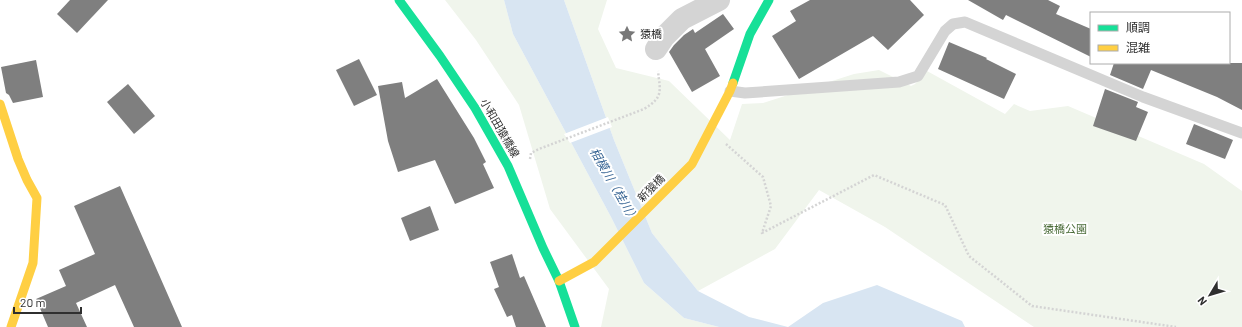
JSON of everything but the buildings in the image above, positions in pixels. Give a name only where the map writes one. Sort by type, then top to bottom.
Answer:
[{"type":"street","name":"小和田猿橋線","points":[[399,0],[440,56],[475,108],[508,166],[543,248],[559,281],[575,327]]},
{"type":"street","points":[[656,49],[664,37],[682,19],[719,0]]},
{"type":"street","points":[[730,91],[750,34],[769,0]]},
{"type":"street","name":"新猿橋","points":[[559,281],[594,262],[692,164],[730,91]]},
{"type":"street","points":[[0,104],[18,159],[37,198],[33,263],[11,327]]},
{"type":"lane","points":[[730,91],[745,93],[899,82],[918,76],[945,31],[953,24],[965,22],[1143,97],[1242,133]]},
{"type":"path","points":[[530,164],[531,154],[539,149],[644,109],[654,103],[660,93],[656,49]]},
{"type":"path","points":[[721,139],[763,177],[771,206],[762,233],[874,175],[945,205],[969,256],[1032,306],[1176,327]]},
{"type":"green space","points":[[445,0],[504,0],[513,34],[611,217],[644,283],[684,318],[719,327],[601,327],[609,289],[550,209],[519,105],[476,40]]},
{"type":"green space","name":"猿橋公園","points":[[564,0],[607,0],[598,29],[616,68],[669,81],[730,140],[742,104],[763,103],[854,74],[879,70],[911,86],[915,84],[927,71],[1005,114],[1014,104],[1030,111],[1068,106],[1204,164],[1242,191],[1242,327],[1034,327],[885,227],[819,190],[775,249],[698,291],[652,233],[614,140]]},
{"type":"water","name":"相模川（桂川）","points":[[504,0],[564,0],[614,140],[652,233],[698,291],[749,317],[788,327],[719,327],[684,318],[644,283],[611,217],[513,34]]},
{"type":"water","points":[[877,285],[962,321],[965,327],[788,327],[823,303]]},
{"type":"pier","points":[[608,117],[612,127],[570,143],[564,134]]},
{"type":"traffic: fast","points":[[399,0],[440,56],[475,108],[508,166],[543,248],[559,281],[575,327]]},
{"type":"traffic: fast","points":[[733,83],[750,34],[769,0]]},
{"type":"traffic: slow","points":[[559,281],[594,262],[692,164],[733,83]]},
{"type":"traffic: slow","points":[[0,104],[18,159],[37,198],[33,263],[11,327]]},
{"type":"place","name":"猿橋","points":[[627,34]]}]
